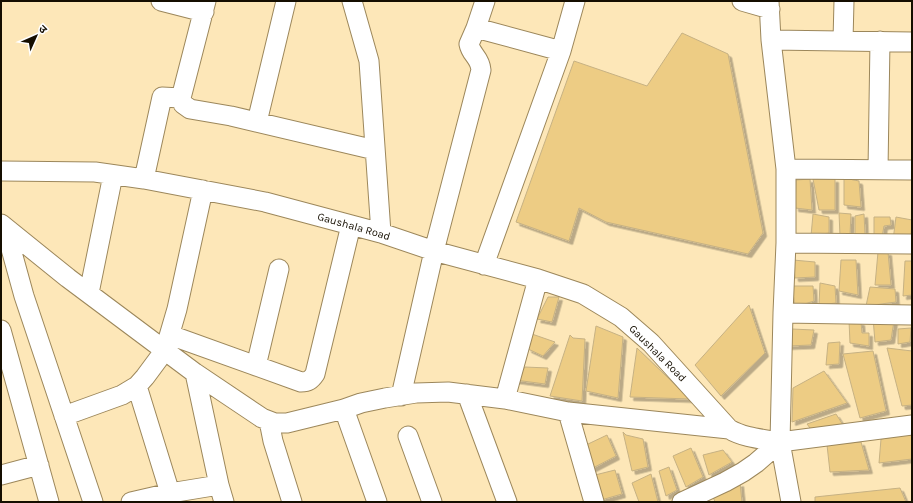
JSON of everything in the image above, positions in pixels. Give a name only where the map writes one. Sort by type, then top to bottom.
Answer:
[{"type":"street","points":[[161,1],[205,6],[181,98],[182,104],[190,109],[256,122],[375,150]]},
{"type":"street","points":[[256,122],[286,1]]},
{"type":"street","points":[[352,1],[369,60],[381,233]]},
{"type":"street","points":[[401,396],[434,251],[481,70],[480,63],[472,52],[469,44],[476,28],[484,1]]},
{"type":"street","points":[[484,265],[561,51],[575,1]]},
{"type":"street","points":[[742,1],[769,5],[771,40],[786,169],[786,243],[780,442],[791,502]]},
{"type":"street","points":[[843,41],[844,1]]},
{"type":"street","points":[[476,28],[561,51]]},
{"type":"street","points":[[771,40],[912,42]]},
{"type":"street","points":[[878,170],[880,41]]},
{"type":"street","points":[[144,179],[162,97],[181,98]]},
{"type":"street","points":[[786,169],[912,170]]},
{"type":"street","name":"Gaushala Road","points":[[1,171],[95,172],[144,179],[265,202],[381,233],[434,251],[538,279],[583,294],[621,317],[651,342],[729,429],[736,433],[780,442],[912,425]]},
{"type":"street","points":[[89,293],[113,175]]},
{"type":"street","points":[[64,416],[122,395],[137,386],[145,377],[167,342],[177,309],[202,190]]},
{"type":"street","points":[[167,342],[256,366],[301,382],[306,382],[312,378],[351,225]]},
{"type":"street","points":[[3,226],[28,247],[89,293],[167,342],[195,373],[269,421],[281,424],[344,409],[361,403],[416,393],[448,392],[505,399],[568,412],[729,429]]},
{"type":"street","points":[[3,226],[24,296],[94,502]]},
{"type":"street","points":[[786,243],[912,244]]},
{"type":"street","points":[[256,366],[279,269]]},
{"type":"street","points":[[505,399],[538,279]]},
{"type":"street","points":[[783,313],[912,315]]},
{"type":"street","points":[[1,330],[49,502]]},
{"type":"street","points":[[131,502],[170,493],[222,493],[195,373]]},
{"type":"street","points":[[137,386],[170,493]]},
{"type":"street","points":[[467,394],[507,502]]},
{"type":"street","points":[[344,409],[377,502]]},
{"type":"street","points":[[568,412],[594,502]]},
{"type":"street","points":[[269,421],[273,441],[292,502]]},
{"type":"street","points":[[408,436],[432,502]]},
{"type":"street","points":[[682,502],[743,472],[780,442]]},
{"type":"street","points":[[1,475],[39,465]]},
{"type":"building","points":[[682,33],[728,54],[763,233],[748,254],[606,222],[579,208],[569,241],[516,222],[574,61],[647,86]]},
{"type":"building","points":[[844,178],[859,181],[861,207],[844,205]]},
{"type":"building","points":[[810,179],[812,210],[795,208],[796,180]]},
{"type":"building","points":[[813,179],[835,179],[835,210],[819,210]]},
{"type":"building","points":[[839,213],[851,214],[850,235],[840,236]]},
{"type":"building","points":[[813,214],[829,217],[829,233],[811,236]]},
{"type":"building","points":[[864,214],[865,234],[855,235],[855,216]]},
{"type":"building","points":[[874,217],[890,217],[891,225],[884,226],[882,237],[874,239]]},
{"type":"building","points":[[896,217],[912,220],[911,238],[893,240]]},
{"type":"building","points":[[878,252],[888,252],[891,285],[875,285]]},
{"type":"building","points":[[793,260],[815,262],[815,277],[795,278]]},
{"type":"building","points":[[841,260],[856,260],[858,295],[839,291]]},
{"type":"building","points":[[905,261],[912,261],[912,295],[903,296]]},
{"type":"building","points":[[820,283],[835,286],[836,303],[819,305]]},
{"type":"building","points":[[792,286],[813,286],[814,301],[795,307]]},
{"type":"building","points":[[870,287],[895,289],[896,302],[866,306]]},
{"type":"building","points":[[548,297],[559,297],[552,322],[537,319]]},
{"type":"building","points":[[749,305],[765,353],[721,396],[695,365]]},
{"type":"building","points":[[873,318],[894,321],[891,340],[875,342]]},
{"type":"building","points":[[849,321],[861,322],[862,333],[869,333],[869,346],[850,343]]},
{"type":"building","points":[[596,326],[623,337],[618,398],[586,391]]},
{"type":"building","points":[[911,328],[910,342],[898,344],[898,329]]},
{"type":"building","points":[[792,329],[814,330],[811,345],[788,346]]},
{"type":"building","points":[[529,333],[555,342],[543,356],[528,349]]},
{"type":"building","points":[[570,335],[573,338],[585,339],[582,401],[550,396]]},
{"type":"building","points":[[840,342],[839,364],[826,365],[828,343]]},
{"type":"building","points":[[637,348],[690,399],[630,397]]},
{"type":"building","points":[[887,348],[912,351],[912,405],[902,406]]},
{"type":"building","points":[[873,351],[886,411],[860,418],[843,354]]},
{"type":"building","points":[[525,367],[548,368],[545,384],[515,380]]},
{"type":"building","points":[[824,371],[847,403],[792,422],[793,388]]},
{"type":"building","points":[[836,414],[843,425],[813,432],[807,424]]},
{"type":"building","points":[[623,432],[626,435],[643,439],[648,467],[632,471]]},
{"type":"building","points":[[912,434],[912,459],[879,463],[881,439]]},
{"type":"building","points":[[607,435],[616,456],[591,469],[586,445]]},
{"type":"building","points":[[861,442],[869,470],[830,472],[827,445]]},
{"type":"building","points":[[691,448],[703,477],[686,487],[673,456]]},
{"type":"building","points":[[723,450],[732,462],[709,475],[703,455]]},
{"type":"building","points":[[669,467],[677,490],[666,496],[659,471]]},
{"type":"building","points":[[615,470],[622,494],[601,500],[595,475]]},
{"type":"building","points":[[651,474],[658,502],[639,502],[632,483]]},
{"type":"building","points":[[740,483],[742,502],[715,502],[712,494]]},
{"type":"building","points":[[900,488],[906,502],[815,502],[815,497]]}]
